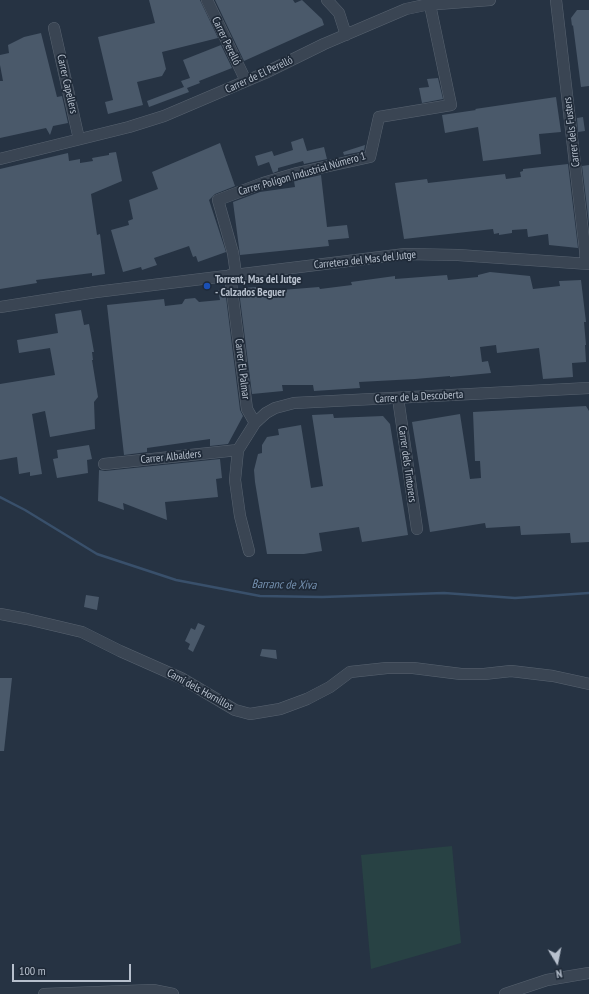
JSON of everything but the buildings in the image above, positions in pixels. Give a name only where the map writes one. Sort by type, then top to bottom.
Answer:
[{"type":"street","name":"Carrer Perelló","points":[[207,0],[246,81]]},
{"type":"street","points":[[327,0],[339,13],[346,35]]},
{"type":"street","name":"Carrer de El Perelló","points":[[0,159],[129,127],[164,116],[406,9],[430,4],[490,0]]},
{"type":"street","name":"Carrer dels Fusters","points":[[556,0],[588,264]]},
{"type":"street","name":"Carrer Polígon Industrial Número 1","points":[[233,274],[233,253],[218,200],[239,191],[283,177],[370,157],[379,117],[451,105],[430,4]]},
{"type":"street","name":"Carrer Capellers","points":[[54,28],[79,139]]},
{"type":"street","name":"Carrer de El Perelló","points":[[0,154],[26,152]]},
{"type":"street","name":"Carretera del Mas del Jutge","points":[[0,307],[96,292],[233,274],[404,254],[458,255],[588,264]]},
{"type":"street","name":"Carrer El Palmar","points":[[233,274],[247,409],[255,423]]},
{"type":"street","name":"Carrer de la Descoberta","points":[[255,423],[266,413],[275,408],[294,403],[589,388]]},
{"type":"street","name":"Carrer dels Tintorers","points":[[398,398],[417,529]]},
{"type":"street","points":[[249,551],[240,516],[235,480],[238,450],[255,423]]},
{"type":"street","name":"Carrer Albalders","points":[[104,464],[238,450]]},
{"type":"street","name":"Camí dels Hornillos","points":[[0,614],[82,632],[120,652],[181,678],[235,710],[250,714],[280,709],[307,699],[330,687],[350,672],[387,668],[413,668],[461,674],[484,674],[511,671],[553,676],[589,684]]},
{"type":"street","points":[[505,994],[547,980],[589,973]]},
{"type":"street","points":[[44,994],[153,990],[173,994]]},
{"type":"green space","points":[[452,846],[461,943],[371,969],[361,855]]},
{"type":"waterway","name":"Barranc de Xiva","points":[[0,497],[25,510],[97,554],[176,580],[260,596],[322,597],[444,593],[515,598],[589,593]]},
{"type":"place","name":"Torrent, Mas del Jutge - Calzados Beguer","points":[[207,286]]}]
